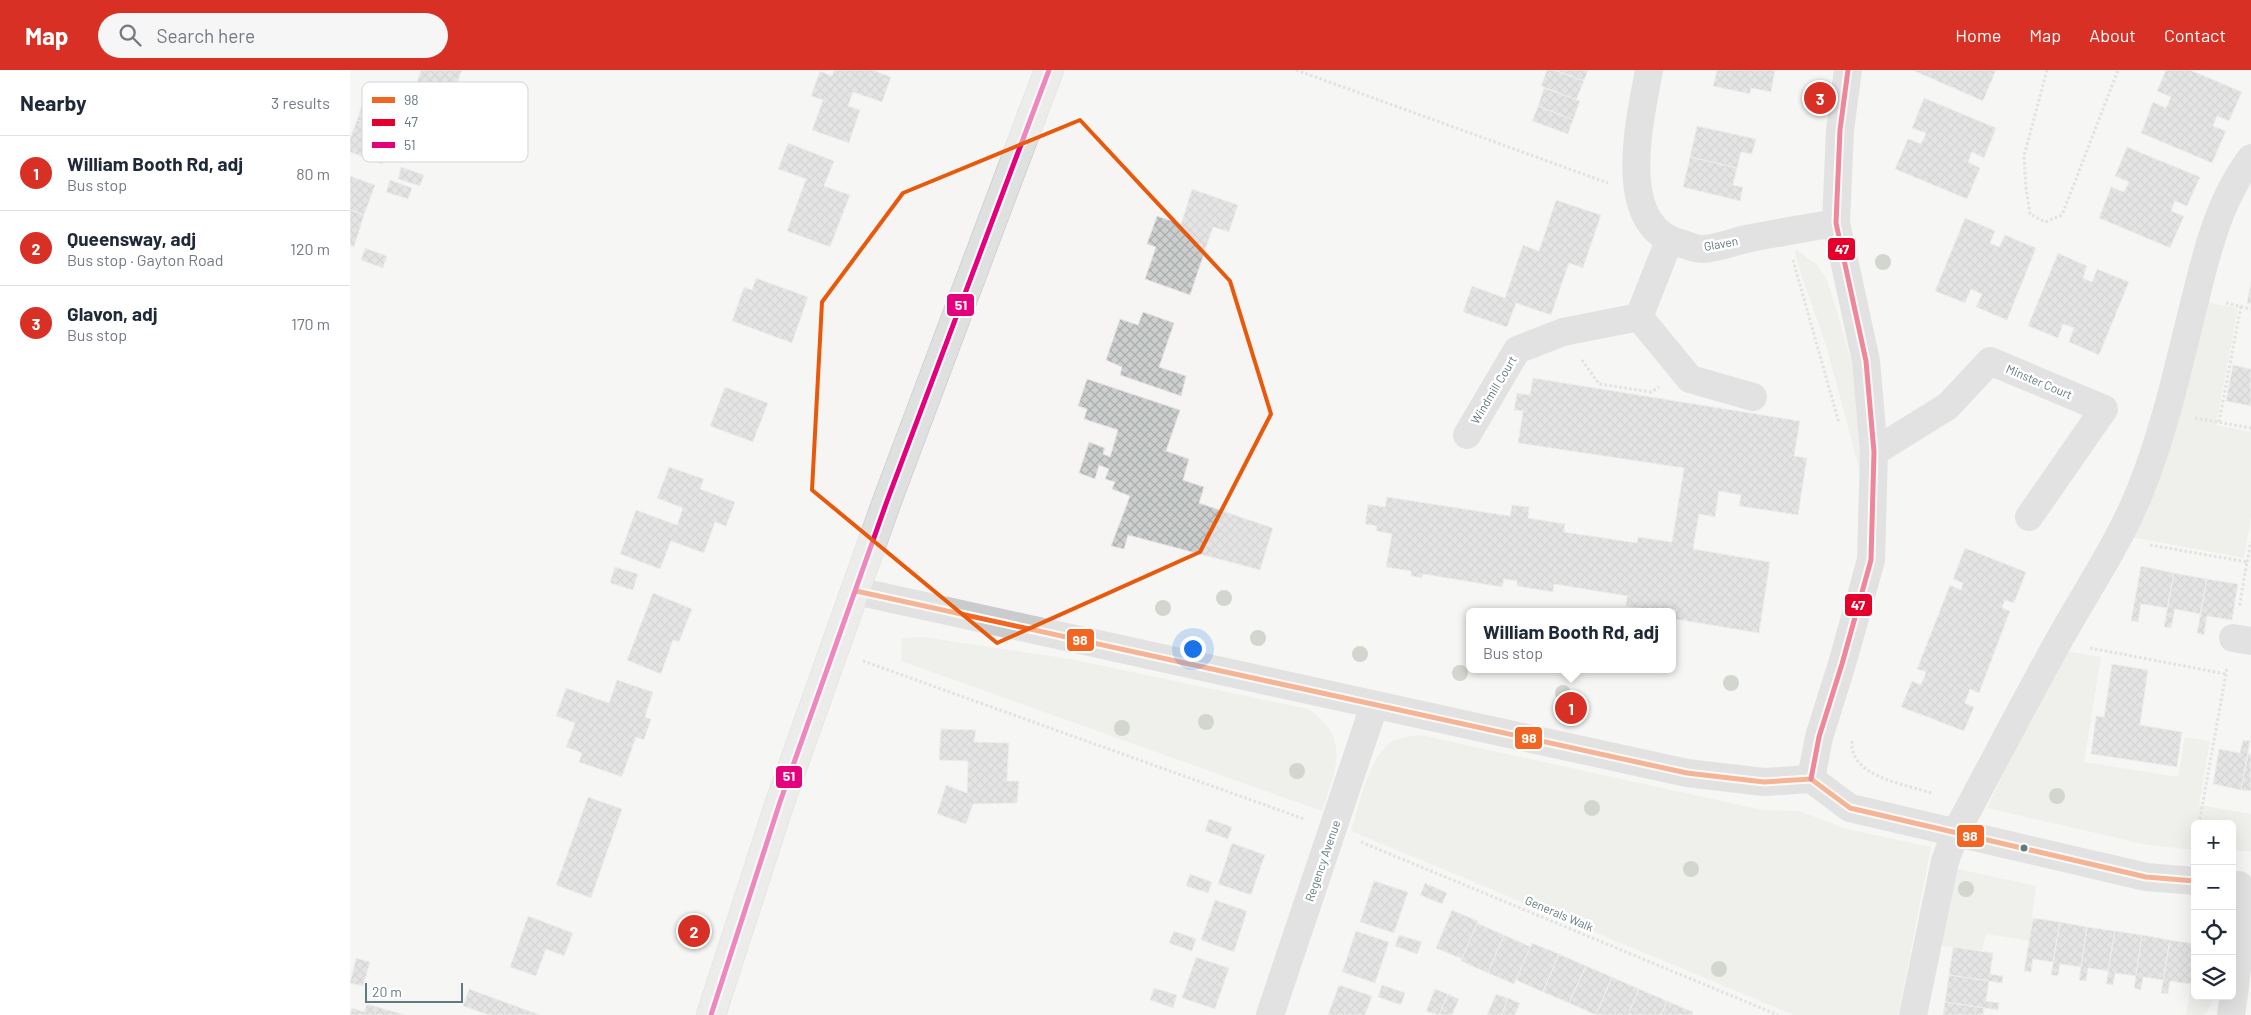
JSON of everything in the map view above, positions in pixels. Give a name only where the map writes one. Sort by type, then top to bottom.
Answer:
[{"type":"main road","points":[[711,1015],[780,802],[887,501],[1049,70]]},
{"type":"street","name":"Glaven","points":[[1649,70],[1637,139],[1639,194],[1645,217],[1654,229],[1669,241],[1701,249],[1784,231],[1836,223]]},
{"type":"street","points":[[1811,779],[1819,736],[1842,664],[1871,560],[1874,452],[1866,361],[1836,223],[1840,130],[1848,70]]},
{"type":"street","points":[[1913,1015],[1945,861],[1956,832],[2058,642],[2117,539],[2141,489],[2167,412],[2209,244],[2228,196],[2251,158]]},
{"type":"street","points":[[1669,241],[1639,316],[1690,379],[1753,397]]},
{"type":"street","name":"Windmill Court","points":[[1468,435],[1518,350],[1563,332],[1639,316]]},
{"type":"street","name":"Minster Court","points":[[1874,452],[1948,406],[1990,361],[2104,410],[2029,517]]},
{"type":"street","points":[[856,591],[1374,706],[1687,773],[1764,782],[1811,779],[1850,808],[2146,877],[2191,881]]},
{"type":"street","name":"Regency Avenue","points":[[1270,1015],[1374,706]]},
{"type":"street","points":[[2231,1015],[2242,927],[2241,885]]},
{"type":"path","points":[[1296,70],[1639,194]]},
{"type":"path","points":[[2047,70],[2024,156],[2030,214],[2045,222],[2062,215],[2118,70]]},
{"type":"path","points":[[2219,422],[2241,306]]},
{"type":"path","points":[[1563,332],[1599,384],[1651,392],[1685,372]]},
{"type":"path","points":[[2167,412],[2251,428]]},
{"type":"path","points":[[2117,539],[2248,562]]},
{"type":"path","points":[[2200,820],[2226,674],[2242,640],[2251,542]]},
{"type":"path","points":[[2058,642],[2226,674]]},
{"type":"path","name":"Generals Walk","points":[[835,651],[1333,830],[1778,1015]]},
{"type":"highlighted area","points":[[1080,120],[1230,281],[1271,414],[1200,552],[997,643],[812,490],[822,302],[903,193]]},
{"type":"shaded area","points":[[1795,249],[1816,264],[1827,280],[1841,325],[1855,376],[1863,483],[1826,345],[1796,259]]},
{"type":"shaded area","points":[[2204,302],[2238,308],[2216,425],[2251,432],[2251,517],[2244,558],[2131,537]]},
{"type":"shaded area","points":[[923,637],[1070,659],[1308,709],[1322,720],[1331,731],[1335,743],[1335,768],[1322,811],[901,661],[902,638]]},
{"type":"shaded area","points":[[2066,651],[2101,657],[2084,762],[2178,777],[2185,737],[2210,741],[2199,805],[2251,814],[2251,851],[2236,851],[2236,820],[2191,820],[2191,850],[2148,845],[1987,808],[2029,720]]},
{"type":"shaded area","points":[[1420,735],[1763,810],[1799,811],[1847,829],[1931,847],[1898,1015],[1794,1015],[1351,831],[1367,779],[1379,755],[1387,745],[1397,739]]},
{"type":"shaded area","points":[[1953,868],[2036,886],[2029,941],[1986,934],[1982,951],[1938,945]]},
{"type":"shaded area","points":[[2191,986],[2191,1000],[2212,1000],[2204,1015],[2186,1015]]},
{"type":"building","points":[[421,70],[462,70],[458,82],[417,82]]},
{"type":"building","points":[[834,70],[873,70],[891,77],[882,102],[853,92],[848,106],[860,110],[849,143],[812,130],[823,100],[811,96],[820,71],[832,76]]},
{"type":"building","points":[[1547,70],[1555,70],[1584,81],[1576,100],[1541,86]]},
{"type":"building","points":[[1555,70],[1588,70],[1584,81]]},
{"type":"building","points":[[1717,70],[1775,70],[1771,92],[1751,88],[1750,94],[1713,86]]},
{"type":"building","points":[[1912,70],[1996,70],[1983,101]]},
{"type":"building","points":[[2166,70],[2190,70],[2242,92],[2229,121],[2217,116],[2213,126],[2226,131],[2212,163],[2141,133],[2153,102],[2166,108],[2171,97],[2157,91]]},
{"type":"building","points":[[1544,88],[1580,101],[1573,120],[1538,106]]},
{"type":"building","points":[[1924,98],[1996,128],[1984,158],[1972,152],[1968,162],[1980,168],[1967,199],[1895,169],[1908,139],[1921,144],[1926,133],[1912,128]]},
{"type":"building","points":[[362,104],[362,122],[357,120]]},
{"type":"building","points":[[1538,106],[1573,120],[1568,134],[1532,121]]},
{"type":"building","points":[[357,120],[362,122],[362,156],[350,152],[350,139]]},
{"type":"building","points":[[1697,126],[1756,139],[1752,154],[1741,152],[1737,168],[1690,157]]},
{"type":"building","points":[[788,143],[834,161],[824,186],[850,195],[830,247],[787,231],[806,179],[778,169]]},
{"type":"building","points":[[2127,147],[2200,177],[2187,206],[2175,201],[2171,211],[2184,216],[2170,248],[2099,218],[2111,187],[2124,192],[2129,182],[2115,176]]},
{"type":"building","points":[[1690,157],[1737,168],[1733,185],[1743,187],[1740,201],[1683,187]]},
{"type":"building","points":[[401,167],[424,175],[420,186],[398,179]]},
{"type":"building","points":[[350,176],[375,185],[364,215],[350,210]]},
{"type":"building","points":[[390,180],[412,188],[408,199],[386,192]]},
{"type":"building","points":[[1192,189],[1238,205],[1229,232],[1213,227],[1190,295],[1145,279],[1156,247],[1147,244],[1157,216],[1181,224]]},
{"type":"building","points":[[1556,200],[1601,215],[1583,268],[1569,263],[1551,315],[1516,303],[1507,327],[1463,312],[1472,286],[1505,298],[1523,245],[1539,251]]},
{"type":"building","points":[[350,210],[364,215],[354,247],[350,245]]},
{"type":"building","points":[[1965,218],[1995,231],[1990,243],[1999,247],[2005,235],[2036,248],[2007,320],[1976,307],[1982,294],[1971,289],[1965,303],[1935,291]]},
{"type":"building","points":[[365,248],[387,256],[383,268],[361,260]]},
{"type":"building","points":[[2058,253],[2087,266],[2083,278],[2092,282],[2097,269],[2129,282],[2099,355],[2069,342],[2074,328],[2063,324],[2058,338],[2028,326]]},
{"type":"building","points":[[756,278],[808,297],[792,343],[732,321],[744,287],[752,290]]},
{"type":"building","points":[[2251,282],[2251,304],[2247,303]]},
{"type":"building","points":[[1143,312],[1174,323],[1159,367],[1186,376],[1181,396],[1120,375],[1122,367],[1106,360],[1120,319],[1138,325]]},
{"type":"building","points":[[2233,365],[2251,369],[2251,406],[2226,401]]},
{"type":"building","points":[[1533,378],[1800,421],[1794,456],[1807,458],[1798,515],[1739,506],[1741,495],[1719,491],[1715,517],[1699,514],[1693,549],[1770,562],[1759,633],[1676,619],[1676,608],[1638,608],[1626,606],[1627,596],[1554,584],[1553,592],[1517,586],[1517,581],[1504,579],[1502,587],[1423,574],[1422,578],[1411,576],[1411,571],[1386,567],[1392,534],[1376,531],[1377,526],[1365,524],[1368,504],[1385,507],[1387,497],[1510,516],[1512,505],[1529,507],[1528,518],[1565,524],[1564,532],[1637,543],[1638,537],[1672,542],[1684,468],[1518,443],[1523,411],[1514,410],[1517,393],[1530,395]]},
{"type":"building","points":[[1087,379],[1180,410],[1166,451],[1189,459],[1183,480],[1204,487],[1199,503],[1273,528],[1260,570],[1128,535],[1124,549],[1111,546],[1130,496],[1112,489],[1115,482],[1105,479],[1109,469],[1099,465],[1095,479],[1079,473],[1089,442],[1105,448],[1103,454],[1110,457],[1118,430],[1084,419],[1087,409],[1078,406]]},
{"type":"building","points":[[725,387],[768,403],[753,442],[710,426]]},
{"type":"building","points":[[669,467],[704,479],[700,489],[735,502],[726,526],[715,522],[704,553],[671,541],[660,569],[620,554],[636,510],[677,525],[683,508],[657,498]]},
{"type":"building","points":[[1965,548],[2026,572],[2014,603],[2005,600],[2002,608],[2010,611],[1979,693],[1970,689],[1965,703],[1974,707],[1964,731],[1901,707],[1912,681],[1921,685],[1926,672],[1917,669],[1950,585],[1961,590],[1963,583],[1953,579]]},
{"type":"building","points":[[2141,566],[2174,573],[2167,608],[2141,604],[2138,622],[2131,621]]},
{"type":"building","points":[[615,567],[638,574],[633,590],[610,583]]},
{"type":"building","points":[[2174,573],[2207,579],[2200,614],[2175,609],[2171,628],[2164,627]]},
{"type":"building","points":[[2207,579],[2238,584],[2232,620],[2207,616],[2204,635],[2197,633]]},
{"type":"building","points":[[653,593],[692,609],[679,642],[673,640],[661,674],[627,660]]},
{"type":"building","points":[[2112,664],[2148,670],[2140,725],[2182,732],[2177,767],[2091,754],[2096,716],[2104,717]]},
{"type":"building","points":[[617,680],[653,692],[645,717],[651,719],[644,740],[636,737],[622,777],[579,762],[582,753],[566,747],[575,723],[556,716],[566,688],[609,703]]},
{"type":"building","points":[[941,729],[976,730],[974,742],[1009,743],[1007,781],[1019,781],[1017,803],[973,804],[966,824],[937,814],[946,785],[967,793],[968,761],[939,760]]},
{"type":"building","points":[[2243,740],[2250,741],[2241,790],[2213,784],[2219,749],[2240,753]]},
{"type":"building","points":[[2248,754],[2251,754],[2251,791],[2241,790]]},
{"type":"building","points":[[588,797],[622,809],[591,898],[556,885]]},
{"type":"building","points":[[1209,819],[1232,827],[1228,839],[1205,831]]},
{"type":"building","points":[[1232,843],[1265,855],[1251,895],[1218,884]]},
{"type":"building","points":[[1190,874],[1212,882],[1208,893],[1186,886]]},
{"type":"building","points":[[1374,881],[1408,892],[1394,933],[1360,922]]},
{"type":"building","points":[[1425,883],[1447,893],[1442,904],[1420,895]]},
{"type":"building","points":[[1215,900],[1247,911],[1234,952],[1201,940]]},
{"type":"building","points":[[1452,910],[1478,921],[1462,959],[1436,948]]},
{"type":"building","points":[[528,916],[573,933],[564,956],[546,949],[536,976],[510,967]]},
{"type":"building","points":[[2033,918],[2060,922],[2053,962],[2033,959],[2031,972],[2024,971]]},
{"type":"building","points":[[2060,922],[2087,927],[2081,967],[2060,964],[2058,976],[2051,975]]},
{"type":"building","points":[[1477,923],[1504,935],[1488,973],[1461,961]]},
{"type":"building","points":[[2087,927],[2115,931],[2108,971],[2088,968],[2086,981],[2079,980]]},
{"type":"building","points":[[1174,931],[1196,939],[1192,951],[1169,943]]},
{"type":"building","points":[[1356,931],[1389,942],[1375,983],[1342,972]]},
{"type":"building","points":[[2115,931],[2142,935],[2136,976],[2115,973],[2113,985],[2106,984]]},
{"type":"building","points":[[1399,935],[1422,942],[1417,954],[1395,946]]},
{"type":"building","points":[[1504,935],[1531,947],[1514,984],[1488,973]]},
{"type":"building","points":[[2142,935],[2170,940],[2163,980],[2143,977],[2141,990],[2134,988]]},
{"type":"building","points":[[2170,940],[2191,943],[2191,984],[2170,981],[2168,994],[2161,993]]},
{"type":"building","points":[[1532,943],[1559,954],[1543,992],[1516,980]]},
{"type":"building","points":[[1953,947],[1993,953],[1990,974],[2003,976],[2002,983],[1949,975]]},
{"type":"building","points":[[1559,954],[1586,966],[1569,1003],[1543,992]]},
{"type":"building","points":[[1196,957],[1229,968],[1215,1009],[1182,998]]},
{"type":"building","points":[[356,958],[370,962],[363,986],[350,983]]},
{"type":"building","points":[[1586,966],[1612,977],[1596,1015],[1569,1003]]},
{"type":"building","points":[[1949,975],[1989,981],[1986,1001],[1999,1003],[1998,1010],[1945,1002]]},
{"type":"building","points":[[1612,977],[1639,989],[1628,1015],[1596,1015]]},
{"type":"building","points":[[1339,985],[1372,996],[1365,1015],[1328,1015]]},
{"type":"building","points":[[1382,985],[1405,993],[1401,1005],[1378,997]]},
{"type":"building","points":[[1154,988],[1177,995],[1173,1008],[1150,1000]]},
{"type":"building","points":[[469,989],[540,1015],[489,1015],[463,1006]]},
{"type":"building","points":[[1435,989],[1448,994],[1439,1015],[1426,1011]]},
{"type":"building","points":[[1639,989],[1667,1001],[1661,1015],[1628,1015]]},
{"type":"building","points":[[1448,994],[1459,999],[1452,1015],[1439,1015]]},
{"type":"building","points":[[1496,994],[1508,998],[1502,1015],[1487,1015]]},
{"type":"building","points":[[1508,998],[1520,1003],[1515,1015],[1502,1015]]},
{"type":"building","points":[[1667,1001],[1693,1012],[1692,1015],[1661,1015]]},
{"type":"building","points":[[1945,1002],[1984,1008],[1983,1015],[1943,1015]]},
{"type":"building","points":[[367,1004],[405,1015],[350,1015],[352,1008],[364,1012]]},
{"type":"transit line","name":"51","points":[[711,1015],[780,802],[887,501],[1049,70]]},
{"type":"transit line","name":"47","points":[[1811,779],[1819,737],[1871,560],[1874,452],[1866,361],[1836,223],[1840,130],[1848,70]]},
{"type":"transit line","name":"98","points":[[856,591],[1687,773],[1764,782],[1811,779],[1850,808],[2146,877],[2191,881]]},
{"type":"place","name":"Glavon, adj","points":[[1820,98]]},
{"type":"place","name":"William Booth Rd, adj","points":[[1571,708]]},
{"type":"place","name":"Queensway, adj","points":[[694,931]]}]
